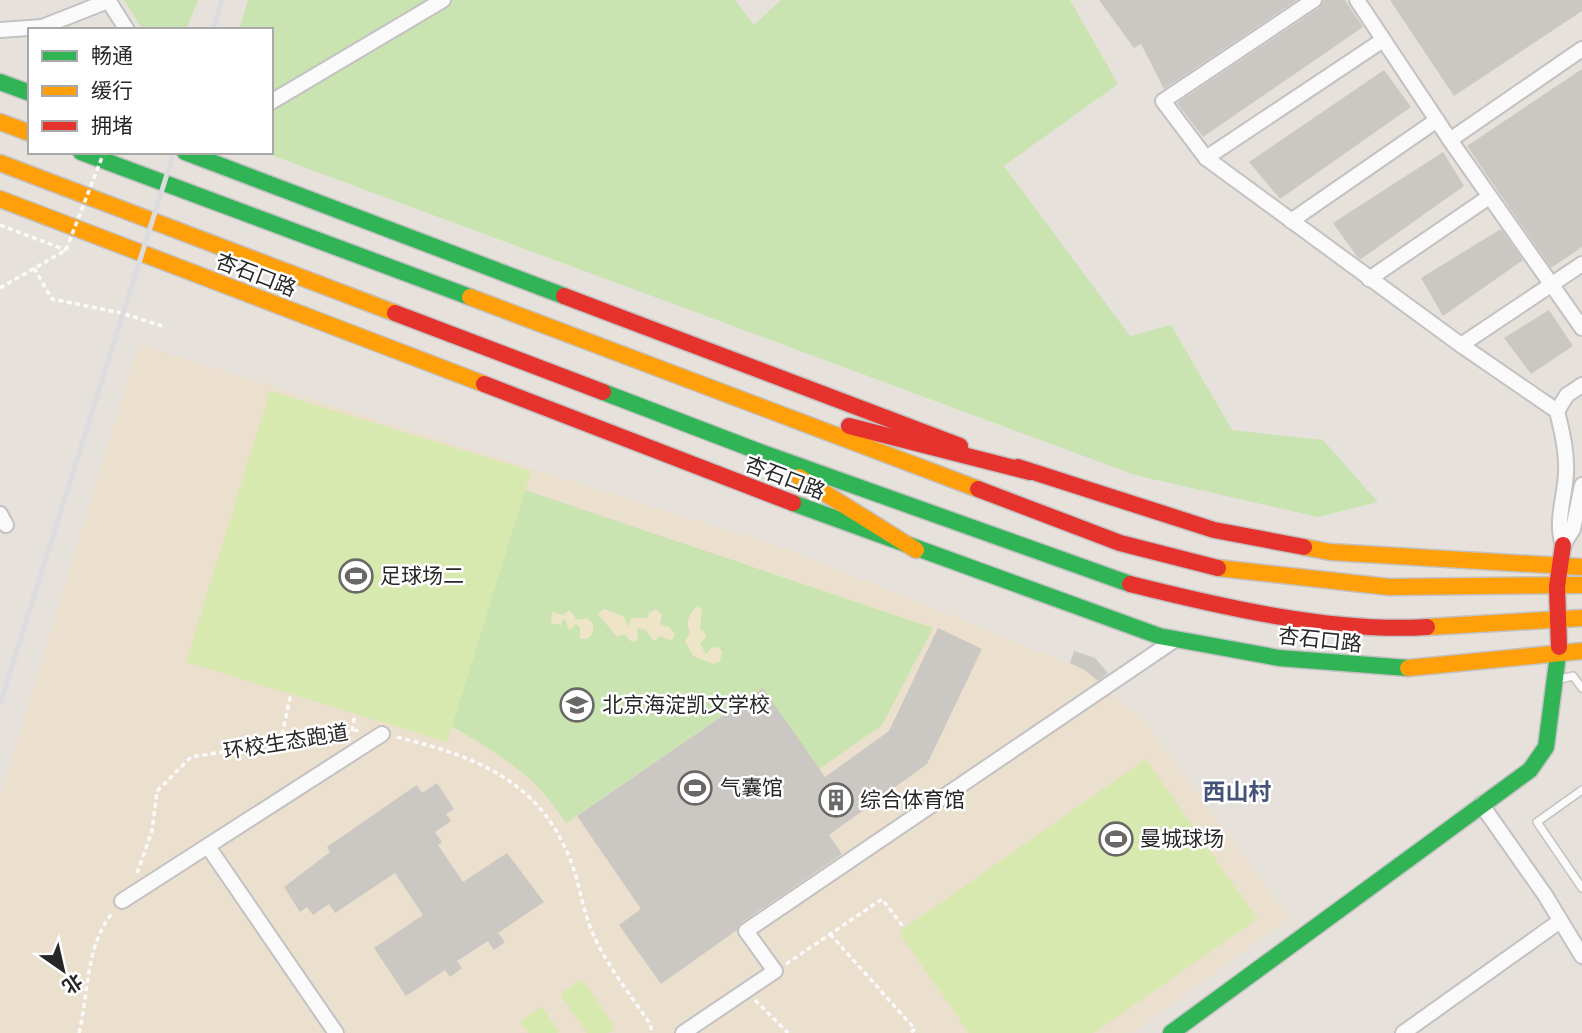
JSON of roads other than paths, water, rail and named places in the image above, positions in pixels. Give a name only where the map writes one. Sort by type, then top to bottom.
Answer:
[{"type":"street","points":[[0,30],[42,27],[108,0],[126,28]]},
{"type":"street","points":[[273,101],[443,0]]},
{"type":"street","points":[[1314,0],[1163,101],[1206,158],[1369,279],[1557,411],[1565,447],[1566,473],[1558,531],[1563,545]]},
{"type":"street","points":[[1357,0],[1489,197],[1582,328]]},
{"type":"street","points":[[1206,158],[1384,40]]},
{"type":"street","points":[[1450,140],[1582,49]]},
{"type":"street","points":[[0,82],[28,92]]},
{"type":"street","points":[[1291,221],[1437,120]]},
{"type":"street","points":[[0,122],[28,132]]},
{"type":"street","points":[[86,154],[749,401],[1120,543],[1231,571],[1389,587],[1582,585]]},
{"type":"street","points":[[190,154],[1030,472],[1214,530],[1330,552],[1582,567]]},
{"type":"street","name":"杏石口路","points":[[0,163],[760,452],[1110,579],[1230,609],[1392,629],[1582,618]]},
{"type":"street","points":[[1369,279],[1489,197]]},
{"type":"street","name":"杏石口路","points":[[0,199],[916,550],[1159,636],[1279,658],[1396,669],[1582,651]]},
{"type":"street","points":[[1461,345],[1582,264]]},
{"type":"street","points":[[1557,411],[1567,395],[1582,385]]},
{"type":"street","points":[[749,401],[1030,472]]},
{"type":"street","points":[[760,452],[916,550]]},
{"type":"street","points":[[1171,1033],[1530,770],[1546,747],[1559,655],[1559,565],[1563,545],[1573,529],[1582,485]]},
{"type":"street","points":[[683,1033],[775,971],[746,931],[1176,639]]},
{"type":"street","points":[[122,901],[209,848],[382,734]]},
{"type":"street","points":[[1481,804],[1582,956]]},
{"type":"street","points":[[209,848],[336,1033]]},
{"type":"street","points":[[1403,1033],[1560,921]]},
{"type":"lane","points":[[1556,681],[1573,676],[1582,688]]},
{"type":"lane","points":[[1582,790],[1536,822],[1582,888]]},
{"type":"railway","points":[[214,28],[222,0]]},
{"type":"railway","points":[[0,704],[173,154]]},
{"type":"place","name":"足球场二","points":[[356,576]]},
{"type":"place","name":"北京海淀凯文学校","points":[[577,705]]},
{"type":"place","name":"气囊馆","points":[[695,788]]},
{"type":"place","name":"综合体育馆","points":[[836,800]]},
{"type":"place","name":"曼城球场","points":[[1116,839]]},
{"type":"district","name":"西山村","points":[[1237,792]]}]
